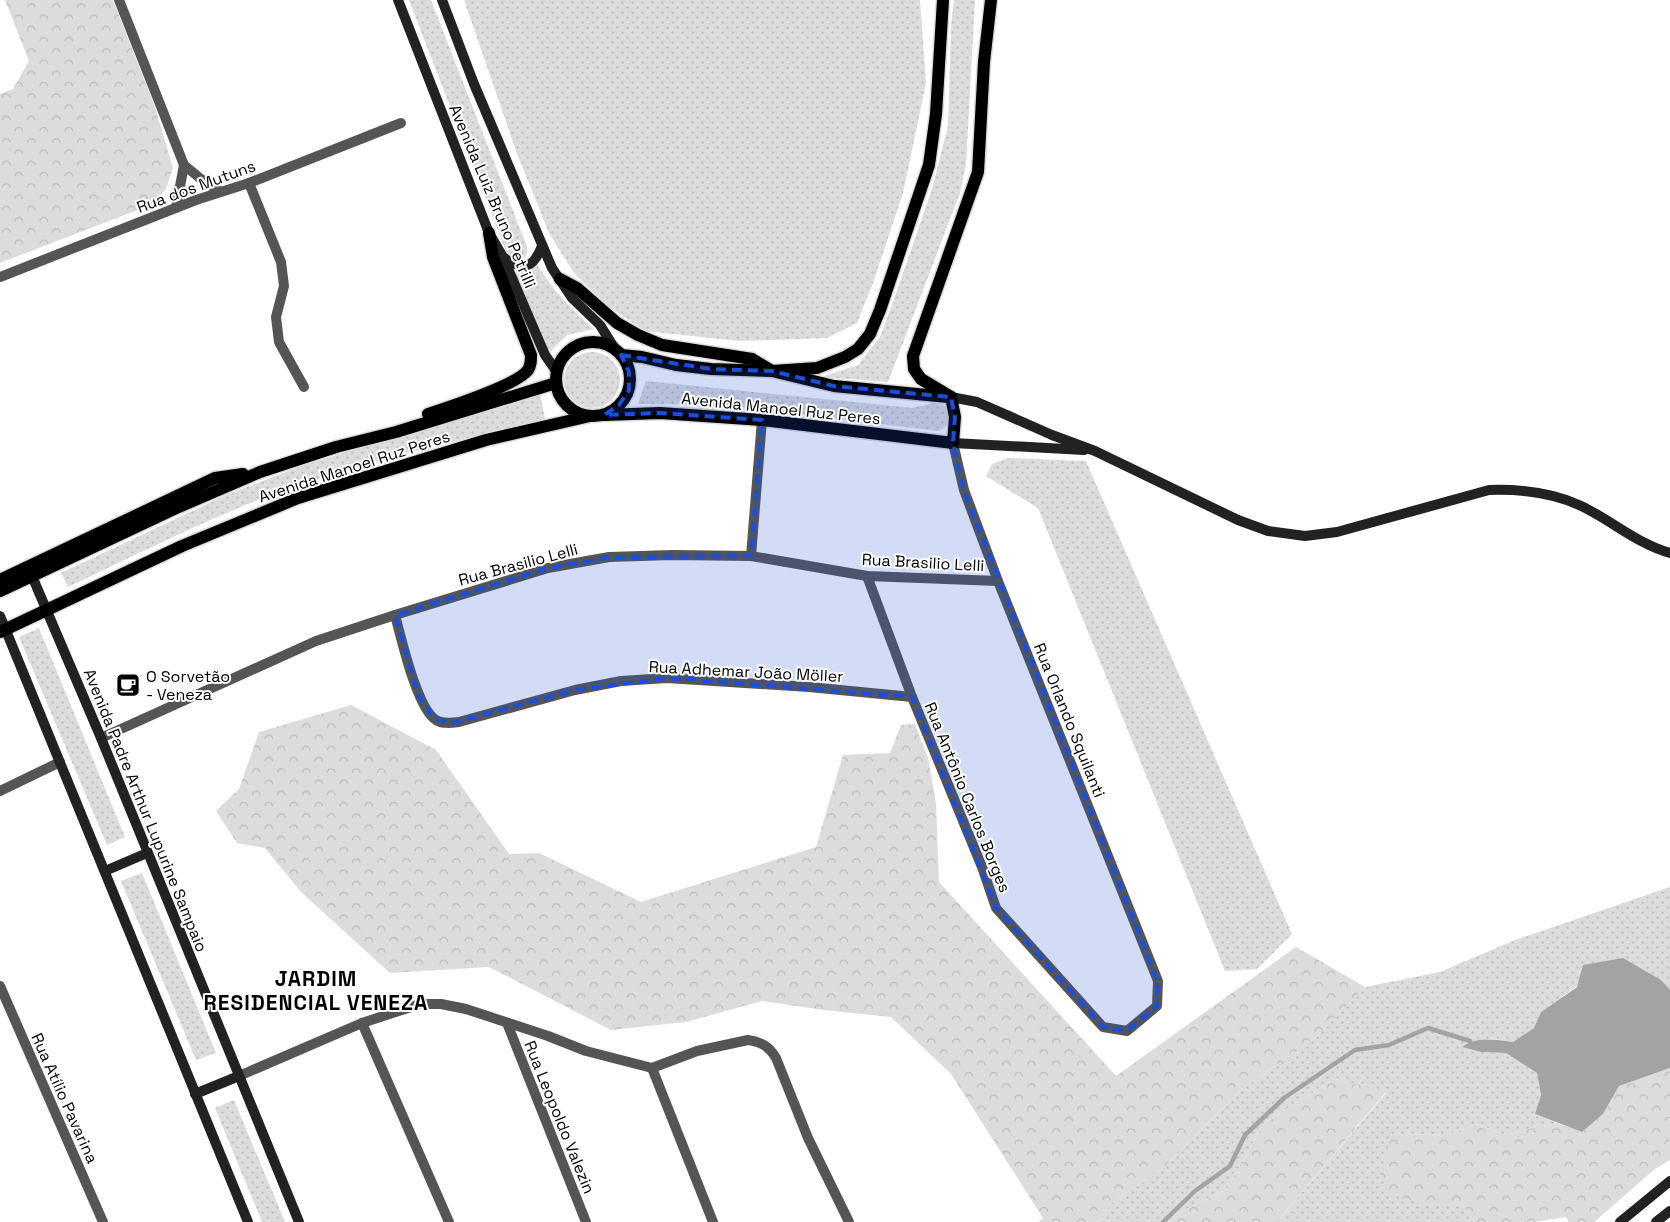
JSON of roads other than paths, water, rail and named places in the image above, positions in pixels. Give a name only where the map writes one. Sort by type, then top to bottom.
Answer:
[{"type":"main road","name":"Avenida Luiz Bruno Petrilli","points":[[398,0],[489,233],[503,257],[545,355],[557,377]]},
{"type":"main road","name":"Avenida Luiz Bruno Petrilli","points":[[442,0],[478,93],[552,268],[572,298],[600,325],[618,352]]},
{"type":"main road","name":"Avenida Manoel Ruz Peres","points":[[618,352],[676,365],[711,369],[772,371],[817,368],[832,364],[858,349],[870,334],[880,310],[929,165],[936,114],[943,0]]},
{"type":"main road","points":[[991,0],[984,62],[978,172],[913,356],[914,369],[921,379],[950,397],[977,402],[1052,435],[1096,451],[1238,520],[1268,531],[1305,536],[1337,532],[1489,490],[1513,489],[1546,493],[1579,505],[1628,534],[1659,550],[1670,553]]},
{"type":"main road","points":[[396,432],[416,418],[514,382],[527,371],[531,362],[531,355],[493,257],[489,233]]},
{"type":"main road","points":[[503,257],[516,266],[527,266],[538,257],[542,246]]},
{"type":"main road","points":[[560,279],[577,288],[617,323],[662,345],[752,359],[772,371]]},
{"type":"main road","points":[[598,343],[618,352],[629,372],[629,390],[620,405],[604,414],[590,416],[573,410],[566,404],[558,390],[557,377],[565,356],[580,345],[598,343]]},
{"type":"main road","name":"Avenida Manoel Ruz Peres","points":[[772,371],[834,386],[950,397]]},
{"type":"main road","name":"Avenida Manoel Ruz Peres","points":[[0,591],[174,509],[260,472],[336,447],[396,432],[557,377]]},
{"type":"main road","points":[[950,397],[956,417],[953,443],[1096,451]]},
{"type":"main road","name":"Avenida Manoel Ruz Peres","points":[[604,414],[660,413],[762,420],[953,443]]},
{"type":"main road","name":"Avenida Manoel Ruz Peres","points":[[3,631],[182,546],[298,498],[486,440],[590,416]]},
{"type":"main road","points":[[0,580],[215,478],[260,472]]},
{"type":"main road","name":"Avenida Padre Arthur Lupurine Sampaio","points":[[32,576],[101,738],[299,1222]]},
{"type":"main road","points":[[0,616],[3,631],[60,762],[248,1222]]},
{"type":"main road","points":[[104,871],[147,853]]},
{"type":"main road","points":[[195,1094],[239,1076]]},
{"type":"main road","points":[[1620,1222],[1670,1181]]},
{"type":"main road","points":[[1656,1222],[1670,1211]]},
{"type":"street","points":[[119,0],[184,165],[200,179],[219,191]]},
{"type":"street","name":"Rua dos Mutuns","points":[[0,277],[219,191],[249,183],[402,123]]},
{"type":"street","points":[[176,208],[184,165]]},
{"type":"street","points":[[249,183],[281,262],[284,286],[276,316],[279,342],[304,387]]},
{"type":"street","points":[[751,556],[762,420]]},
{"type":"street","name":"Rua Orlando Squilanti","points":[[953,443],[964,490],[998,580],[1158,981],[1157,1006],[1127,1031],[1103,1027]]},
{"type":"street","name":"Rua Brasilio Lelli","points":[[101,738],[316,641],[548,568],[609,557],[672,555],[751,556],[866,576],[998,580]]},
{"type":"street","name":"Rua Antônio Carlos Borges","points":[[866,576],[912,697],[982,867],[996,908],[1103,1027]]},
{"type":"street","name":"Rua Adhemar João Möller","points":[[395,615],[418,695],[434,719],[446,723],[459,722],[575,690],[621,681],[667,678],[809,687],[912,697]]},
{"type":"street","points":[[0,791],[60,762]]},
{"type":"street","name":"Rua Atílio Pavarina","points":[[0,986],[103,1222]]},
{"type":"street","points":[[239,1076],[362,1023],[420,1004],[440,1004],[466,1009],[548,1036],[586,1051],[652,1068],[697,1050],[748,1040],[770,1048],[776,1058],[808,1138],[849,1222]]},
{"type":"street","points":[[362,1023],[449,1222]]},
{"type":"street","name":"Rua Leopoldo Valezin","points":[[507,1023],[586,1222]]},
{"type":"street","points":[[652,1068],[713,1222]]},
{"type":"waterway","points":[[1163,1222],[1195,1191],[1230,1166],[1245,1135],[1284,1098],[1355,1050],[1389,1045],[1428,1028],[1470,1041]]},
{"type":"place","name":"O Sorvetão - Veneza","points":[[128,685]]},
{"type":"district","name":"JARDIM RESIDENCIAL VENEZA","points":[[316,991]]}]
